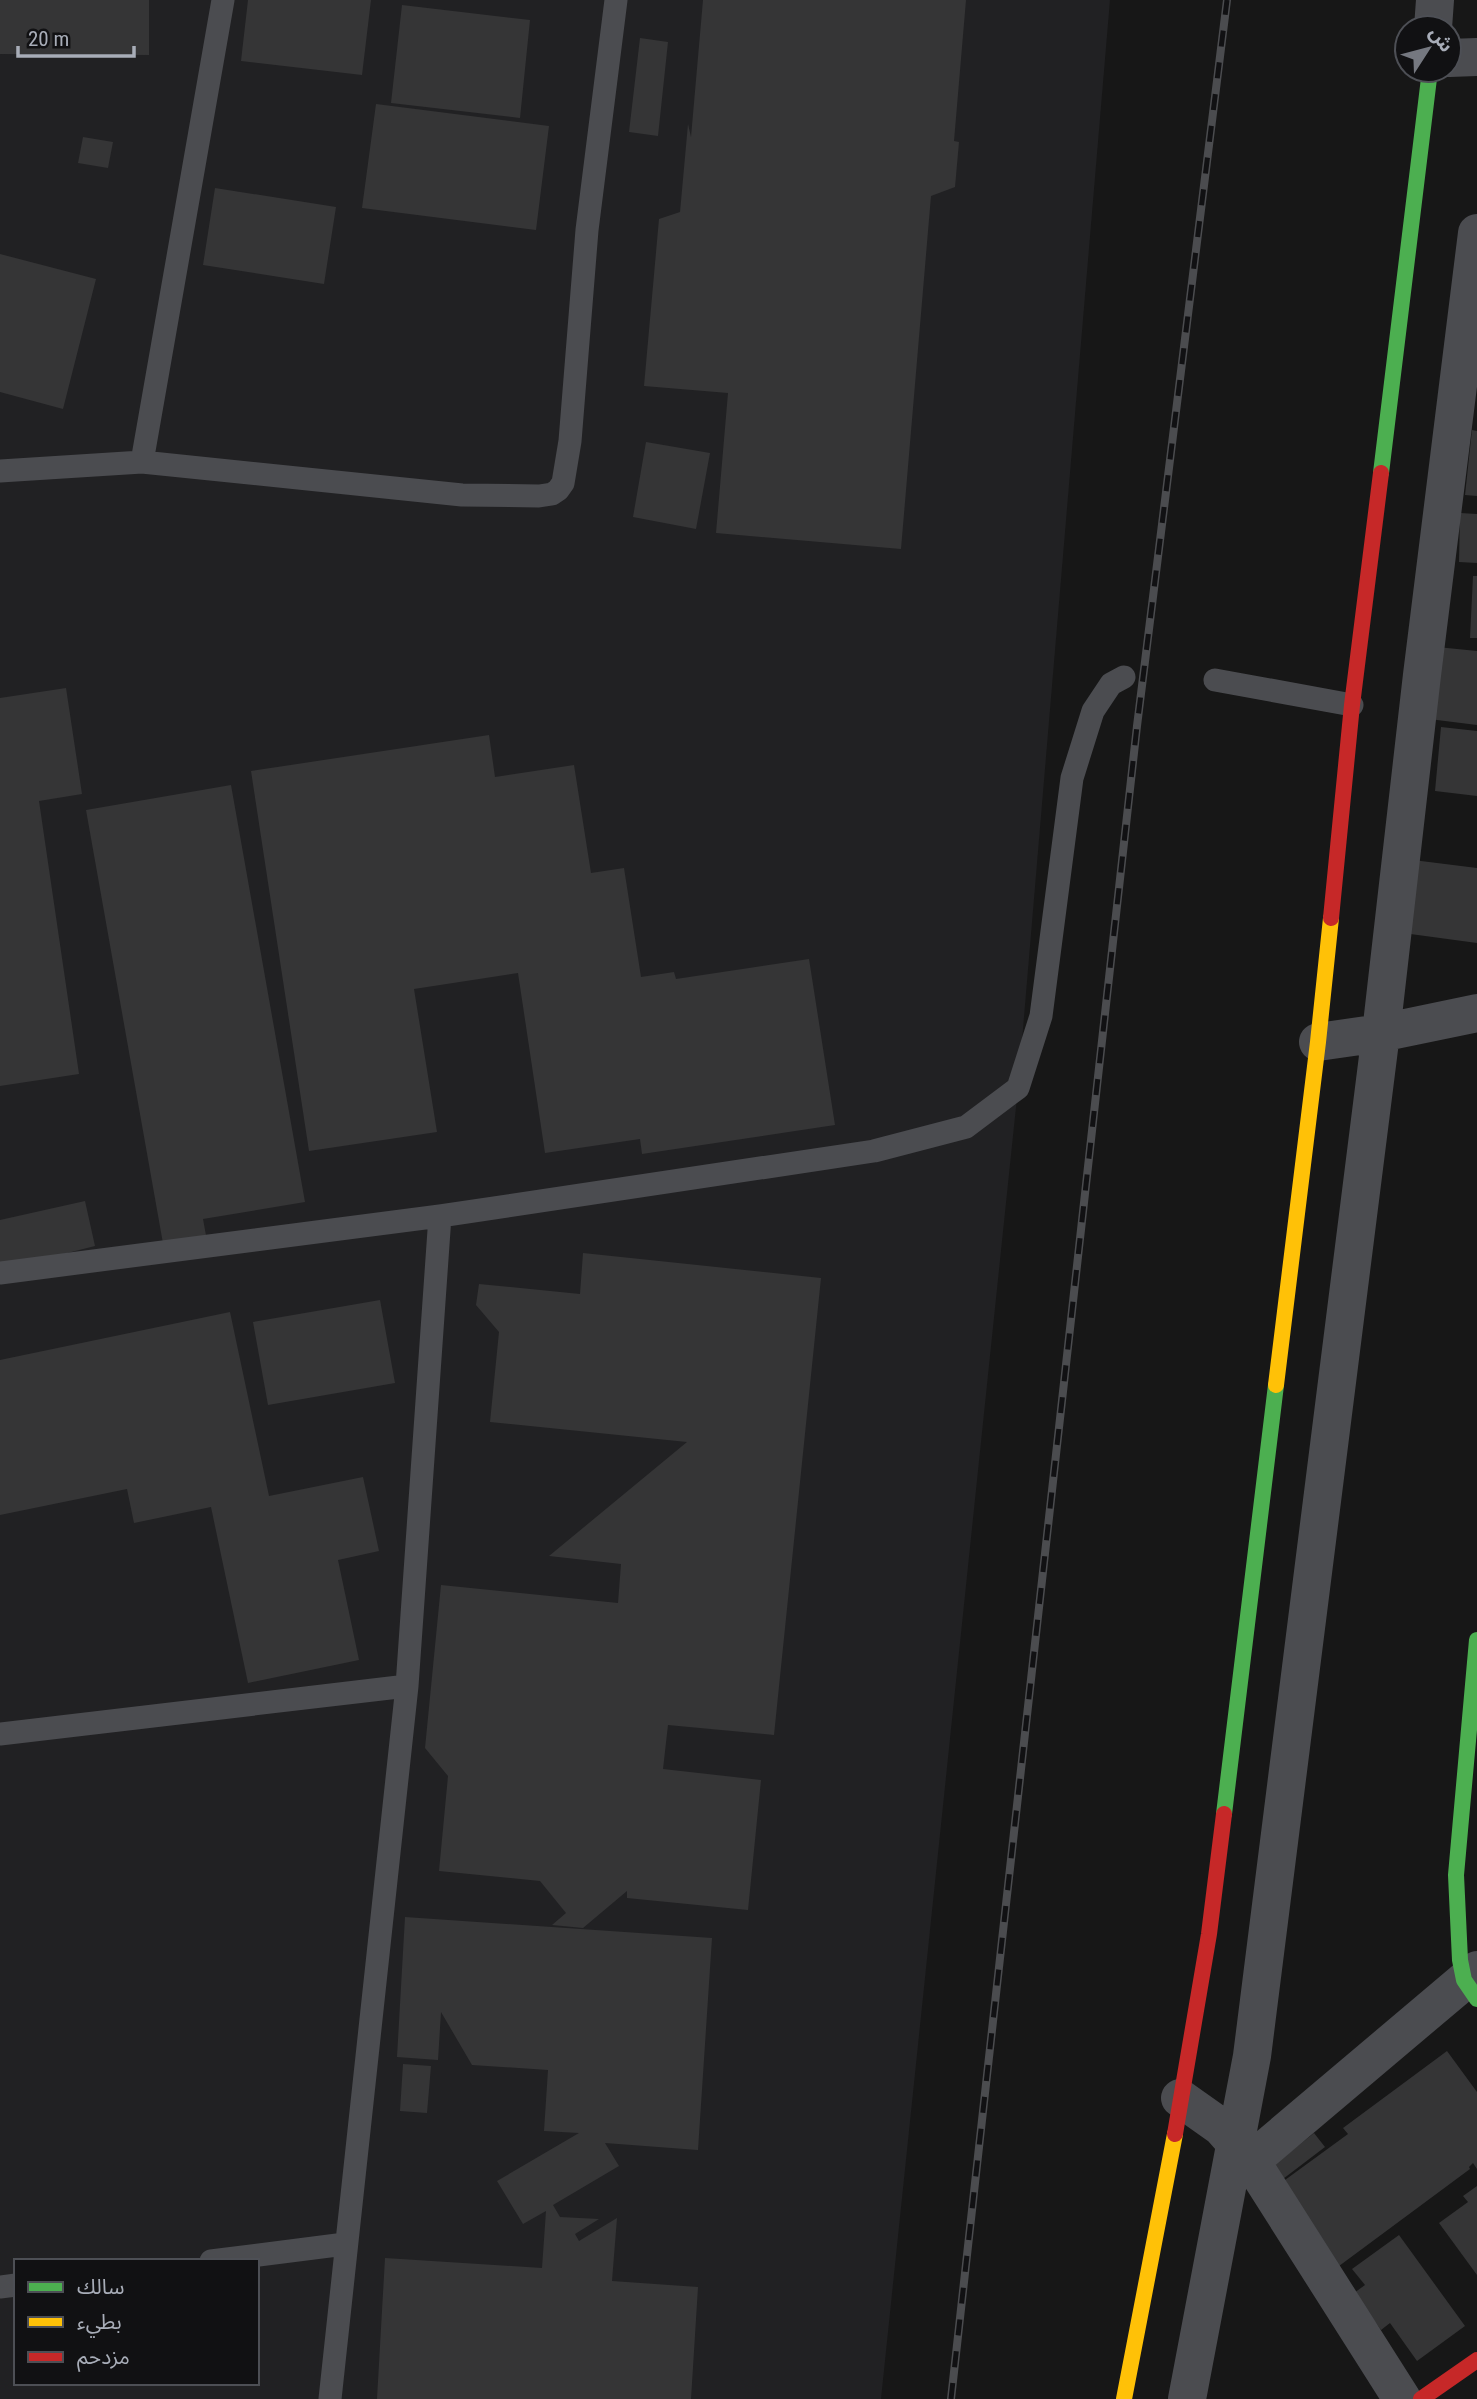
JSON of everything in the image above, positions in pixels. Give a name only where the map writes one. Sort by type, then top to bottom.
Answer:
[{"type":"street","points":[[1124,2399],[1209,1934],[1318,1042],[1352,705],[1428,84]]},
{"type":"street","points":[[1187,2399],[1243,2151],[1252,2056],[1381,1033],[1477,233]]},
{"type":"street","points":[[1318,1042],[1381,1033],[1477,1013]]},
{"type":"street","points":[[1243,2151],[1473,1983],[1457,1930],[1456,1875],[1477,1640]]},
{"type":"street","points":[[1180,2098],[1205,2114],[1243,2151],[1402,2399]]},
{"type":"street","points":[[1421,2399],[1477,2360]]},
{"type":"lane","points":[[142,462],[223,0]]},
{"type":"lane","points":[[0,471],[142,462],[462,495],[539,496],[558,490],[563,484],[570,441],[587,230],[616,0]]},
{"type":"lane","points":[[0,1273],[440,1216],[874,1151],[966,1127],[1018,1088],[1041,1016],[1072,778],[1093,711],[1111,684],[1124,677]]},
{"type":"lane","points":[[1215,680],[1352,705]]},
{"type":"lane","points":[[330,2399],[407,1686],[440,1216]]},
{"type":"lane","points":[[0,1734],[407,1686]]},
{"type":"lane","points":[[227,2259],[345,2244]]},
{"type":"shaded area","points":[[0,0],[1110,0],[1018,1088],[881,2399],[0,2399]]},
{"type":"building","points":[[0,0],[149,0],[149,55],[0,54]]},
{"type":"building","points":[[248,0],[371,0],[362,75],[241,61]]},
{"type":"building","points":[[703,0],[966,0],[954,141],[959,142],[955,187],[931,196],[901,549],[716,533],[728,393],[644,386],[659,219],[680,212],[688,124],[691,137]]},
{"type":"building","points":[[402,5],[530,20],[520,118],[391,103]]},
{"type":"building","points":[[640,38],[668,42],[658,136],[629,132]]},
{"type":"building","points":[[376,104],[549,126],[536,230],[362,208]]},
{"type":"building","points":[[83,137],[113,142],[108,168],[78,163]]},
{"type":"building","points":[[215,188],[336,207],[324,284],[203,265]]},
{"type":"building","points":[[0,254],[96,279],[63,409],[0,392]]},
{"type":"building","points":[[1472,430],[1477,431],[1477,496],[1465,495]]},
{"type":"building","points":[[646,442],[710,453],[696,529],[633,517]]},
{"type":"building","points":[[1460,513],[1477,514],[1477,563],[1459,562]]},
{"type":"building","points":[[1473,576],[1477,576],[1477,638],[1470,638]]},
{"type":"building","points":[[1437,647],[1477,651],[1477,725],[1429,719]]},
{"type":"building","points":[[66,688],[82,794],[39,801],[79,1074],[0,1086],[0,698]]},
{"type":"building","points":[[1441,727],[1477,731],[1477,796],[1435,791]]},
{"type":"building","points":[[489,735],[495,777],[574,765],[591,873],[624,868],[641,977],[674,972],[676,979],[809,959],[835,1125],[642,1154],[640,1139],[545,1153],[518,973],[414,989],[437,1132],[309,1151],[251,771]]},
{"type":"building","points":[[231,785],[305,1202],[203,1219],[207,1241],[164,1249],[86,810]]},
{"type":"building","points":[[1413,860],[1477,868],[1477,943],[1403,933]]},
{"type":"building","points":[[85,1201],[95,1246],[0,1270],[0,1220]]},
{"type":"building","points":[[583,1253],[821,1278],[774,1735],[668,1725],[663,1769],[761,1780],[748,1910],[627,1898],[627,1891],[583,1928],[552,1925],[566,1913],[540,1881],[439,1871],[448,1776],[425,1748],[441,1585],[618,1603],[621,1564],[549,1556],[687,1442],[490,1422],[499,1332],[476,1305],[479,1284],[580,1294]]},
{"type":"building","points":[[380,1300],[395,1383],[268,1405],[253,1322]]},
{"type":"building","points":[[230,1312],[269,1496],[363,1477],[379,1551],[338,1560],[359,1660],[248,1683],[211,1507],[134,1523],[127,1489],[0,1515],[0,1360]]},
{"type":"building","points":[[405,1917],[712,1938],[698,2150],[605,2143],[619,2166],[553,2205],[560,2217],[599,2219],[575,2234],[579,2241],[617,2218],[612,2281],[698,2287],[691,2399],[377,2399],[385,2258],[542,2268],[546,2211],[523,2224],[497,2181],[579,2133],[544,2131],[548,2070],[472,2065],[441,2012],[438,2060],[397,2057]]},
{"type":"building","points":[[1447,2051],[1477,2092],[1477,2169],[1473,2163],[1470,2169],[1335,2269],[1274,2188],[1348,2134],[1343,2128]]},
{"type":"building","points":[[403,2064],[431,2066],[427,2113],[400,2111]]},
{"type":"building","points":[[1314,2133],[1325,2147],[1279,2182],[1269,2169]]},
{"type":"building","points":[[1477,2186],[1477,2275],[1439,2223],[1468,2202],[1463,2196]]},
{"type":"building","points":[[1399,2235],[1465,2326],[1417,2361],[1390,2323],[1381,2330],[1354,2293],[1365,2285],[1352,2269]]},
{"type":"railway","points":[[951,2399],[1137,726],[1227,0]]},
{"type":"traffic: fast","points":[[1381,473],[1428,84]]},
{"type":"traffic: fast","points":[[1224,1814],[1276,1385]]},
{"type":"traffic: fast","points":[[1477,1640],[1456,1875],[1460,1960],[1464,1980],[1477,1999]]},
{"type":"traffic: slow","points":[[1276,1385],[1331,918]]},
{"type":"traffic: slow","points":[[1124,2399],[1175,2134]]},
{"type":"traffic: jam","points":[[1331,918],[1352,705],[1381,473]]},
{"type":"traffic: jam","points":[[1175,2134],[1209,1934],[1224,1814]]},
{"type":"traffic: jam","points":[[1421,2399],[1477,2360]]}]
